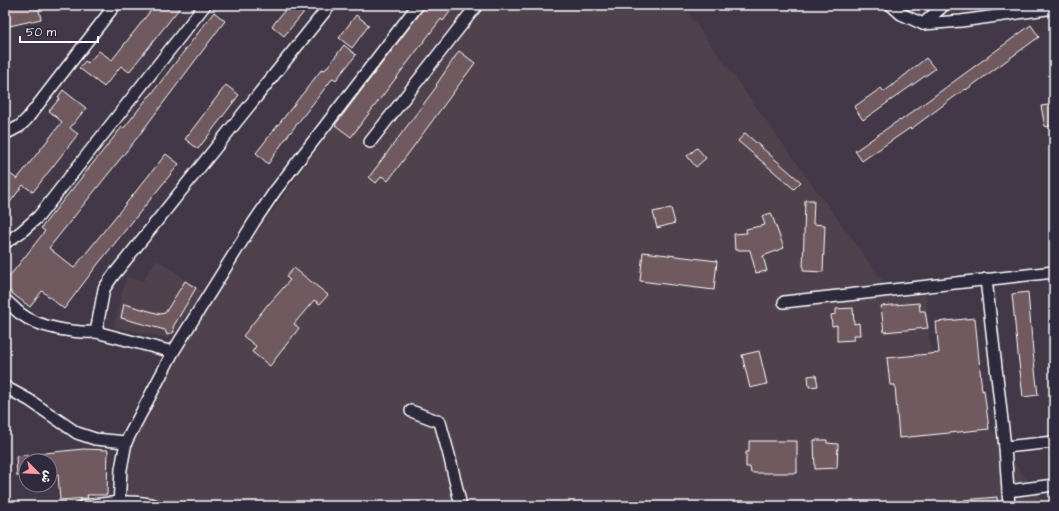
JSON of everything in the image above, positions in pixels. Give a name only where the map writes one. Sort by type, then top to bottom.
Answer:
[{"type":"street","points":[[5,134],[20,126],[27,119],[115,5]]},
{"type":"street","points":[[5,244],[39,216],[205,5]]},
{"type":"street","points":[[96,332],[104,289],[112,277],[330,5]]},
{"type":"street","points":[[119,504],[121,469],[126,442],[173,352],[275,191],[418,5]]},
{"type":"street","points":[[370,142],[477,5]]},
{"type":"street","points":[[891,5],[901,14],[923,24],[961,21],[1054,8]]},
{"type":"street","points":[[923,24],[944,5]]},
{"type":"street","points":[[784,302],[1054,272]]},
{"type":"street","points":[[986,279],[1005,447],[1010,506]]},
{"type":"street","points":[[5,300],[22,315],[49,327],[96,332],[173,352]]},
{"type":"street","points":[[5,386],[29,400],[77,433],[95,440],[126,442]]},
{"type":"street","points":[[411,411],[440,422],[460,506]]},
{"type":"street","points":[[1005,447],[1054,442]]},
{"type":"street","points":[[1008,491],[1054,485]]},
{"type":"street","points":[[83,506],[119,504],[151,504],[157,506]]},
{"type":"shaded area","points":[[422,5],[682,5],[895,298],[926,294],[930,346],[1046,506],[126,506],[126,442],[190,325]]},
{"type":"shaded area","points":[[156,259],[202,291],[174,334],[167,338],[114,327],[126,277],[143,281]]},
{"type":"building","points":[[5,5],[38,5],[41,19],[5,27]]},
{"type":"building","points":[[155,5],[182,5],[129,72],[121,66],[104,87],[79,68],[85,61],[88,63],[99,51],[112,60]]},
{"type":"building","points":[[289,5],[310,5],[284,36],[272,26]]},
{"type":"building","points":[[429,5],[455,5],[443,21],[441,19],[351,137],[335,125],[424,8],[425,9]]},
{"type":"building","points":[[214,12],[225,21],[137,138],[49,248],[74,268],[166,154],[179,164],[98,264],[64,309],[42,291],[30,307],[5,288],[5,282],[45,231],[41,228],[122,127],[124,128],[150,96]]},
{"type":"building","points":[[356,15],[369,25],[352,48],[339,38]]},
{"type":"building","points":[[1031,25],[1039,37],[911,129],[910,128],[862,161],[855,151],[899,120],[900,121]]},
{"type":"building","points":[[344,45],[356,55],[336,80],[333,78],[286,138],[268,164],[256,153],[322,69],[325,70]]},
{"type":"building","points":[[459,51],[475,63],[388,181],[382,176],[376,183],[369,177],[437,86],[436,85]]},
{"type":"building","points":[[926,58],[935,69],[863,120],[854,107],[881,88],[884,92]]},
{"type":"building","points":[[226,85],[239,95],[198,149],[185,139]]},
{"type":"building","points":[[63,90],[86,108],[70,128],[78,134],[33,192],[23,185],[5,209],[5,170],[17,179],[62,122],[49,111],[60,98],[58,97]]},
{"type":"building","points":[[1054,104],[1054,125],[1045,127],[1041,106]]},
{"type":"building","points":[[745,133],[801,182],[794,189],[738,141]]},
{"type":"building","points":[[697,148],[706,158],[696,167],[687,156]]},
{"type":"building","points":[[805,200],[814,200],[813,224],[825,225],[823,272],[803,271]]},
{"type":"building","points":[[671,208],[675,223],[657,228],[653,212]]},
{"type":"building","points":[[771,213],[784,248],[763,256],[767,271],[756,273],[750,250],[735,250],[734,234],[747,233],[746,229],[765,225],[762,216]]},
{"type":"building","points":[[643,252],[717,261],[714,290],[640,281]]},
{"type":"building","points":[[294,268],[328,295],[320,304],[314,300],[294,324],[299,328],[270,366],[252,352],[256,346],[243,336],[268,304],[290,280],[286,277]]},
{"type":"building","points":[[185,281],[196,288],[173,327],[174,332],[167,335],[165,330],[121,318],[124,304],[160,314],[165,313]]},
{"type":"building","points":[[1028,292],[1038,395],[1023,397],[1012,294]]},
{"type":"building","points":[[919,303],[920,311],[925,311],[928,328],[884,332],[881,306]]},
{"type":"building","points":[[853,308],[854,324],[859,323],[860,335],[853,335],[854,340],[837,341],[837,325],[832,326],[831,315],[836,314],[836,309]]},
{"type":"building","points":[[975,318],[982,391],[984,390],[989,429],[899,438],[895,385],[890,385],[887,358],[939,353],[936,322]]},
{"type":"building","points":[[759,351],[767,384],[750,388],[742,355]]},
{"type":"building","points":[[816,375],[818,386],[809,387],[808,376]]},
{"type":"building","points":[[814,440],[827,440],[827,443],[838,444],[837,468],[815,469]]},
{"type":"building","points":[[749,441],[797,441],[797,473],[751,473],[750,467],[746,467],[746,452],[749,452]]},
{"type":"building","points":[[83,449],[108,450],[107,495],[87,495],[88,498],[60,500],[58,453],[45,453]]},
{"type":"building","points":[[16,456],[18,456],[18,476],[17,476]]},
{"type":"building","points":[[997,497],[998,506],[964,506],[964,500]]}]
